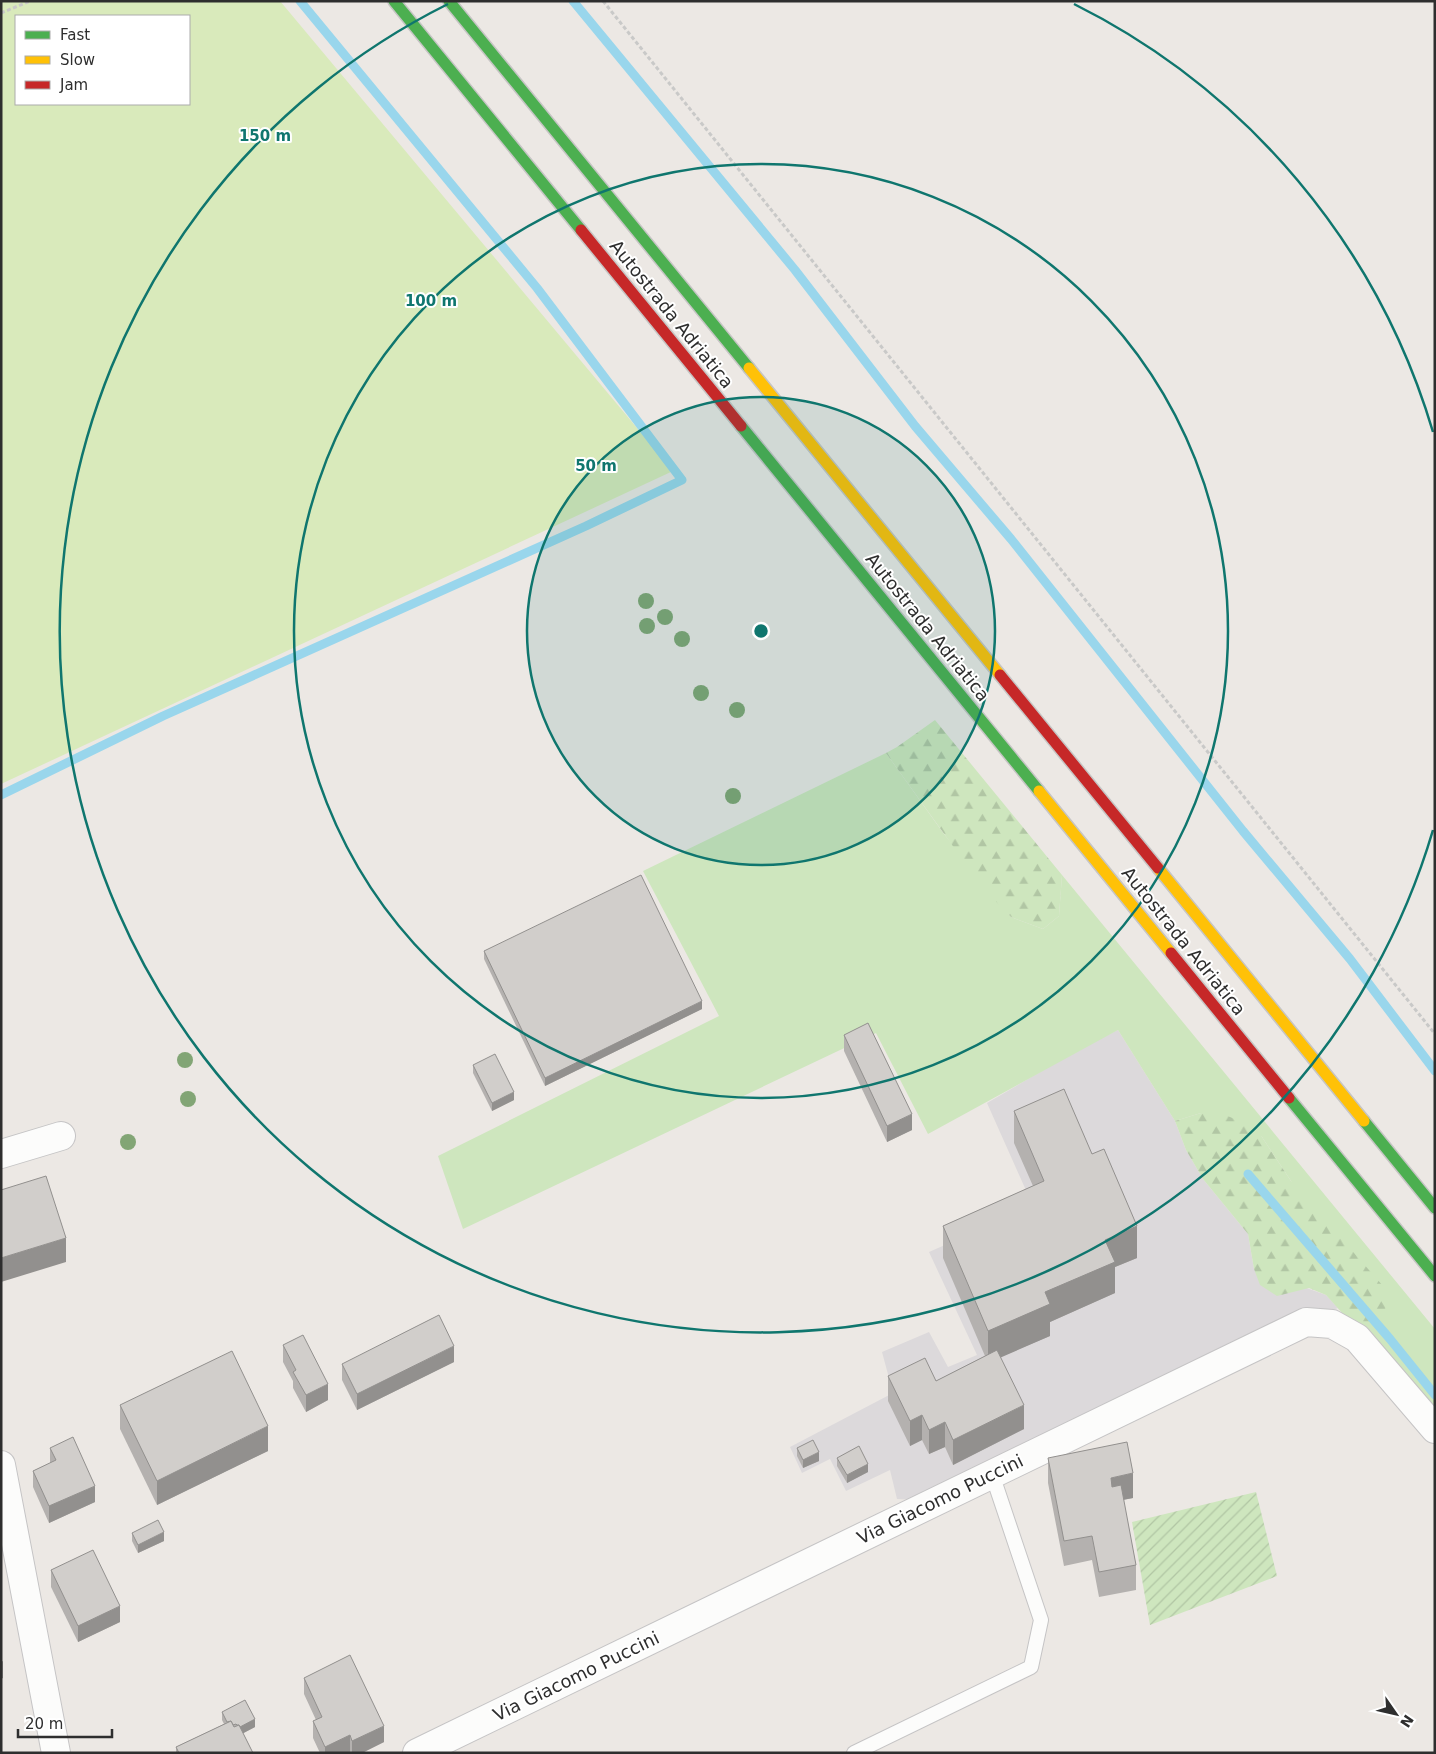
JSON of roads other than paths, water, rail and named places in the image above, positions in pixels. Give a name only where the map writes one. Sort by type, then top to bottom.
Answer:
[{"type":"highway","name":"Autostrada Adriatica","points":[[394,1],[1435,1276]]},
{"type":"highway","name":"Autostrada Adriatica","points":[[449,1],[1435,1208]]},
{"type":"street","points":[[1,1154],[61,1136]]},
{"type":"street","name":"Via Giacomo Puccini","points":[[417,1753],[1306,1322],[1332,1324],[1357,1338],[1435,1429]]},
{"type":"street","points":[[1,1465],[56,1753]]},
{"type":"lane","points":[[854,1753],[1031,1667],[1041,1620],[992,1474]]},
{"type":"waterway","points":[[1,795],[163,716],[586,526],[682,480],[537,288],[300,1]]},
{"type":"waterway","points":[[573,1],[795,270],[915,426],[1011,539],[1243,831],[1350,959],[1435,1071]]},
{"type":"waterway","points":[[1248,1174],[1390,1339],[1435,1395]]}]
